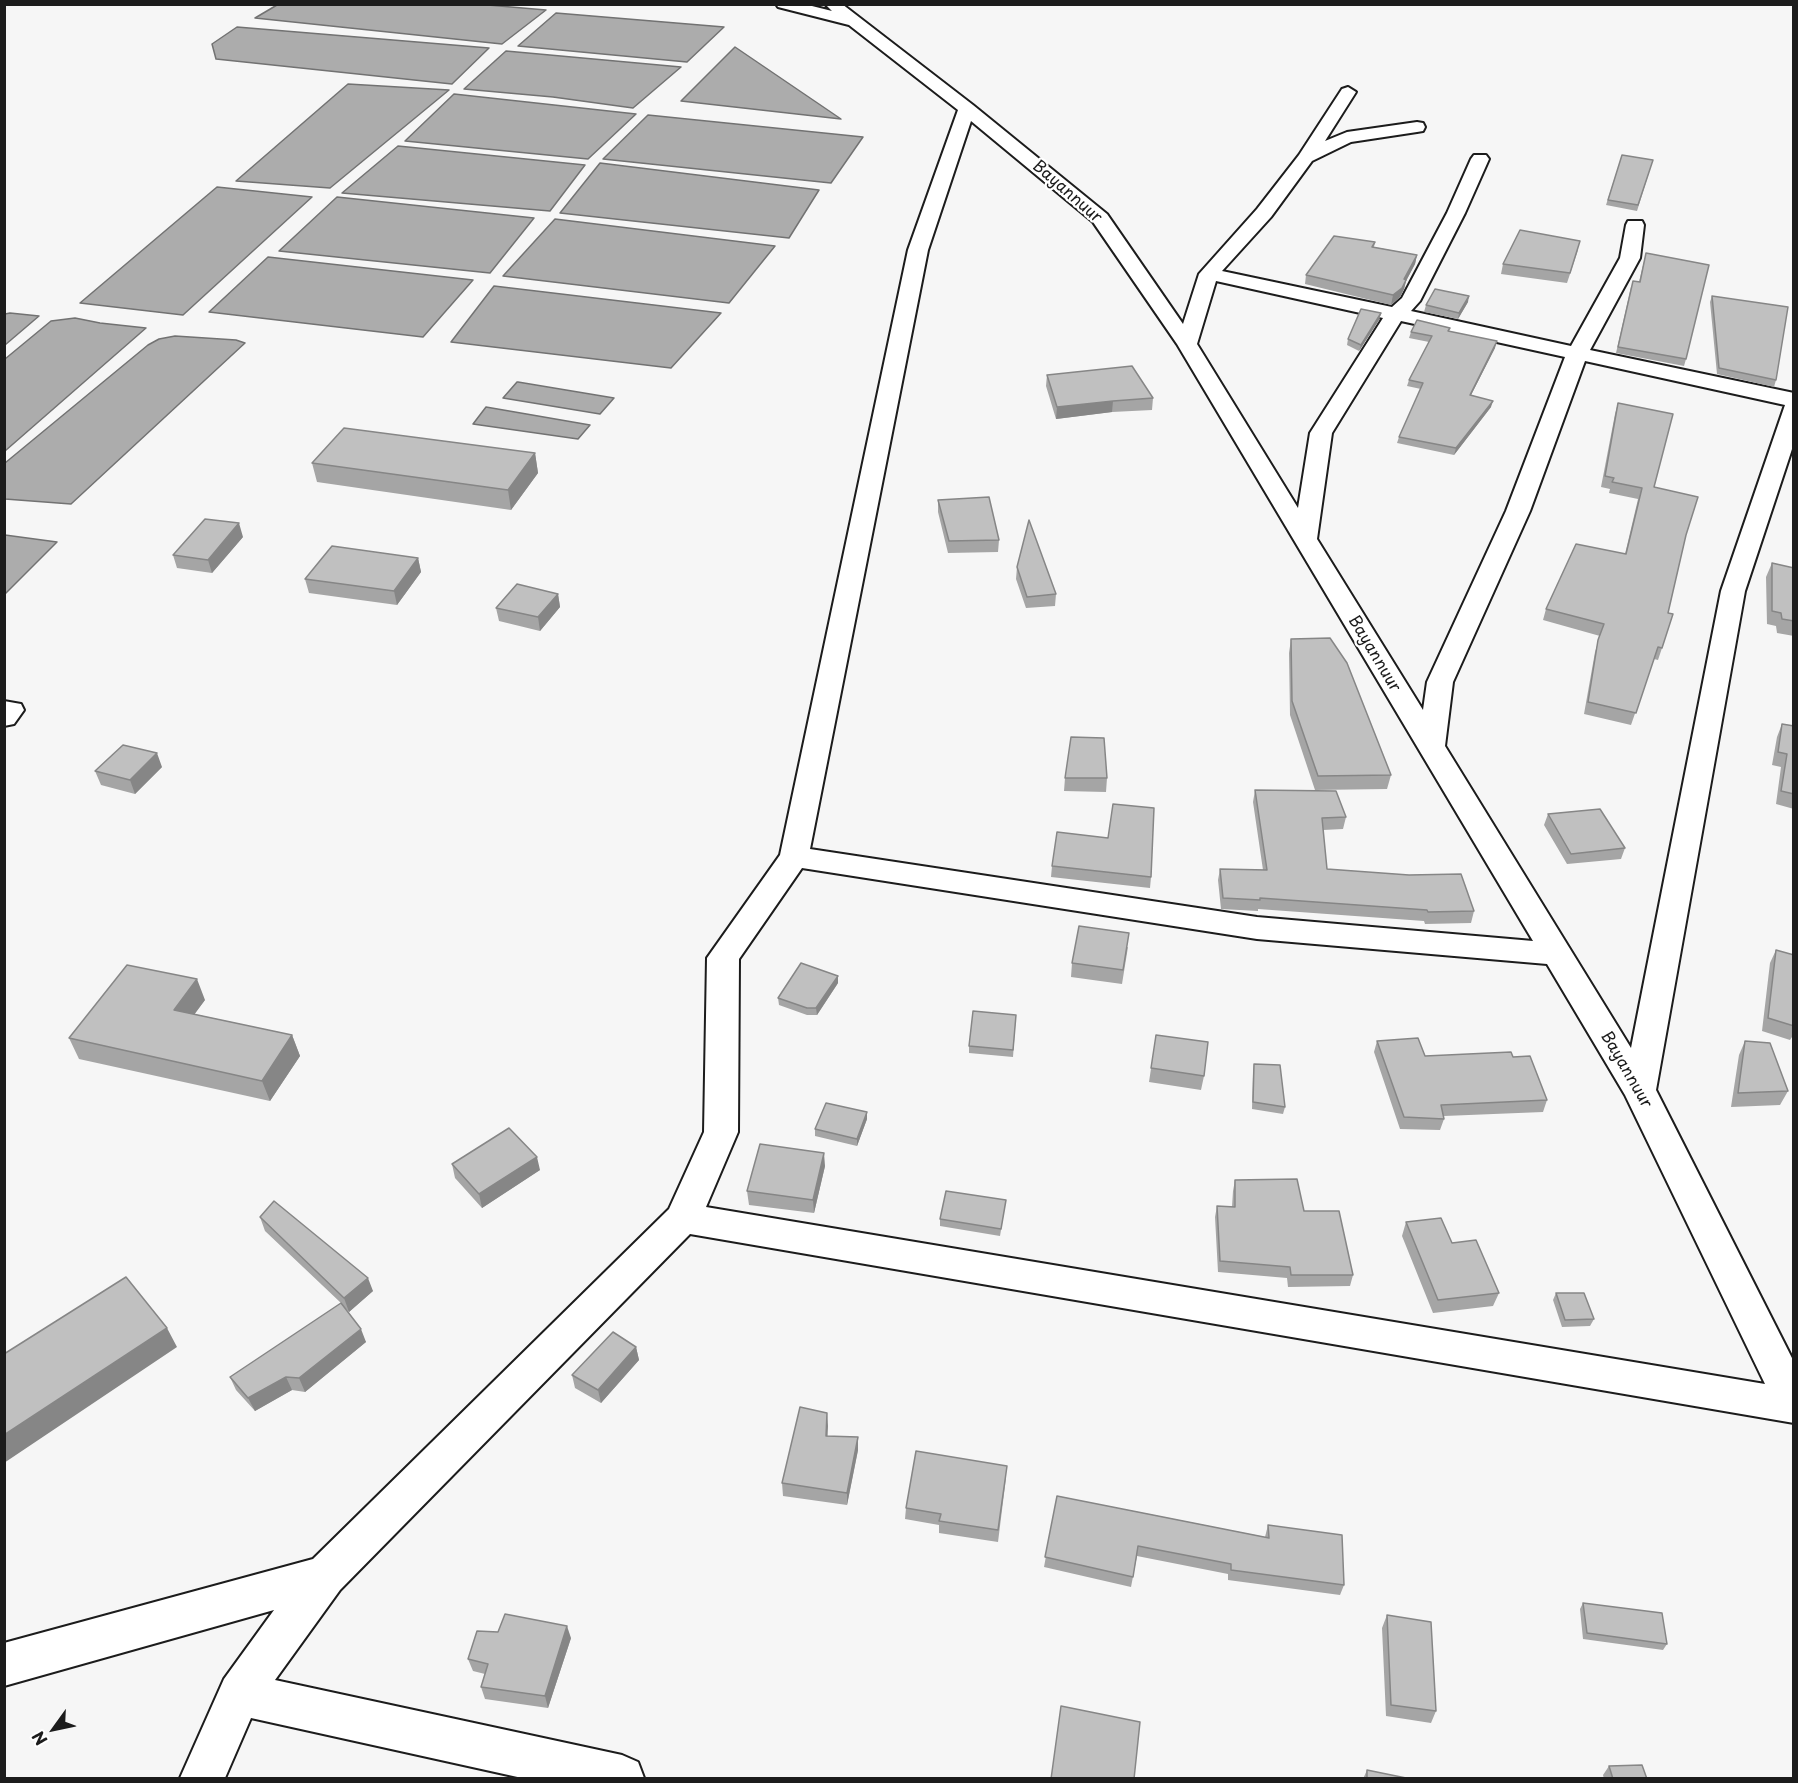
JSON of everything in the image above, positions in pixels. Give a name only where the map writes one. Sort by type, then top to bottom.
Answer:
[{"type":"street","points":[[783,4],[853,21]]},
{"type":"street","name":"Bayannuur","points":[[832,4],[967,109],[1100,218],[1187,344],[1639,1090],[1794,1404]]},
{"type":"street","points":[[1187,344],[1209,274],[1264,213],[1306,157],[1348,92]]},
{"type":"street","points":[[202,1779],[239,1694],[325,1576],[683,1218],[721,1132],[723,958],[794,857],[918,250],[967,109]]},
{"type":"street","points":[[1306,157],[1347,137],[1417,126]]},
{"type":"street","points":[[1305,539],[1321,433],[1395,315],[1410,301],[1456,213],[1480,159]]},
{"type":"street","points":[[1431,748],[1440,682],[1518,511],[1577,354],[1630,258],[1635,225]]},
{"type":"street","points":[[1209,274],[1794,400]]},
{"type":"street","points":[[1639,1090],[1733,591],[1794,408]]},
{"type":"street","points":[[4,709],[11,710],[4,718]]},
{"type":"street","points":[[794,857],[1257,928],[1556,954]]},
{"type":"street","points":[[683,1218],[1794,1404]]},
{"type":"street","points":[[4,1665],[325,1576]]},
{"type":"street","points":[[239,1694],[622,1779]]},
{"type":"shaded area","points":[[476,4],[546,10],[502,44],[255,18],[277,5]]},
{"type":"shaded area","points":[[556,13],[724,27],[687,62],[518,46]]},
{"type":"shaded area","points":[[237,27],[489,48],[452,84],[216,59],[212,44]]},
{"type":"shaded area","points":[[735,47],[841,119],[681,101]]},
{"type":"shaded area","points":[[506,51],[681,67],[633,108],[553,97],[464,89]]},
{"type":"shaded area","points":[[348,84],[449,90],[330,188],[236,181]]},
{"type":"shaded area","points":[[454,94],[636,114],[588,159],[405,141]]},
{"type":"shaded area","points":[[648,115],[863,137],[831,183],[603,159]]},
{"type":"shaded area","points":[[398,146],[585,165],[550,211],[342,193]]},
{"type":"shaded area","points":[[600,163],[819,190],[789,238],[560,213]]},
{"type":"shaded area","points":[[217,187],[312,197],[183,315],[80,303]]},
{"type":"shaded area","points":[[337,197],[534,218],[490,273],[279,251]]},
{"type":"shaded area","points":[[555,219],[775,246],[729,303],[503,276]]},
{"type":"shaded area","points":[[268,257],[473,280],[423,337],[209,312]]},
{"type":"shaded area","points":[[494,286],[721,313],[671,368],[451,342]]},
{"type":"shaded area","points":[[5,314],[39,316],[5,345]]},
{"type":"shaded area","points":[[75,318],[146,328],[5,451],[5,359],[51,321]]},
{"type":"shaded area","points":[[175,336],[236,340],[245,343],[71,504],[5,499],[5,463],[148,345],[159,339]]},
{"type":"shaded area","points":[[517,382],[614,398],[600,414],[503,398]]},
{"type":"shaded area","points":[[486,407],[590,425],[578,439],[473,424]]},
{"type":"shaded area","points":[[4,535],[57,542],[5,594]]},
{"type":"building","points":[[1622,155],[1653,160],[1638,205],[1608,200]]},
{"type":"building","points":[[1520,230],[1580,241],[1570,273],[1503,264]]},
{"type":"building","points":[[1334,236],[1375,242],[1372,247],[1417,255],[1404,279],[1406,280],[1402,288],[1393,295],[1306,275]]},
{"type":"building","points":[[1646,253],[1709,265],[1686,359],[1618,347],[1633,281],[1640,282]]},
{"type":"building","points":[[1435,289],[1469,296],[1459,313],[1426,305]]},
{"type":"building","points":[[1712,296],[1788,307],[1776,380],[1719,368]]},
{"type":"building","points":[[1361,309],[1381,313],[1361,345],[1348,339]]},
{"type":"building","points":[[1417,320],[1450,328],[1448,331],[1497,341],[1470,395],[1493,401],[1456,448],[1399,437],[1423,383],[1409,380],[1432,336],[1411,332]]},
{"type":"building","points":[[1132,366],[1153,398],[1057,407],[1047,375]]},
{"type":"building","points":[[1618,403],[1673,414],[1654,487],[1698,497],[1686,535],[1668,613],[1673,614],[1662,648],[1658,647],[1636,713],[1588,702],[1598,640],[1604,624],[1546,609],[1576,544],[1626,554],[1642,488],[1612,482],[1614,478],[1605,476]]},
{"type":"building","points":[[344,428],[535,453],[508,490],[312,463]]},
{"type":"building","points":[[989,497],[999,540],[949,541],[938,500]]},
{"type":"building","points":[[205,519],[239,523],[208,560],[173,555]]},
{"type":"building","points":[[1029,520],[1056,594],[1027,597],[1017,567]]},
{"type":"building","points":[[332,546],[418,558],[394,591],[305,579]]},
{"type":"building","points":[[1772,563],[1794,568],[1794,621],[1782,619],[1781,613],[1772,611]]},
{"type":"building","points":[[517,584],[558,594],[538,617],[496,608]]},
{"type":"building","points":[[1330,638],[1347,663],[1391,775],[1318,776],[1292,701],[1291,639]]},
{"type":"building","points":[[1782,724],[1794,726],[1794,794],[1781,791],[1787,754],[1778,752]]},
{"type":"building","points":[[1071,737],[1104,738],[1107,778],[1065,778]]},
{"type":"building","points":[[123,745],[157,753],[130,780],[95,771]]},
{"type":"building","points":[[1255,790],[1336,791],[1346,817],[1322,818],[1327,869],[1409,875],[1461,874],[1474,911],[1428,912],[1427,910],[1260,898],[1260,900],[1223,898],[1220,869],[1267,870]]},
{"type":"building","points":[[1113,804],[1154,808],[1151,877],[1052,866],[1057,832],[1108,838]]},
{"type":"building","points":[[1600,809],[1625,848],[1571,854],[1548,814]]},
{"type":"building","points":[[1079,926],[1129,933],[1123,970],[1072,963]]},
{"type":"building","points":[[1776,950],[1794,955],[1794,1026],[1768,1018]]},
{"type":"building","points":[[801,963],[838,976],[816,1008],[807,1008],[778,998]]},
{"type":"building","points":[[127,965],[197,979],[174,1010],[292,1035],[262,1081],[69,1038]]},
{"type":"building","points":[[973,1011],[1016,1015],[1013,1050],[969,1046]]},
{"type":"building","points":[[1156,1035],[1208,1042],[1204,1076],[1151,1068]]},
{"type":"building","points":[[1418,1038],[1425,1056],[1511,1052],[1513,1057],[1530,1056],[1547,1100],[1441,1105],[1444,1119],[1404,1117],[1377,1041]]},
{"type":"building","points":[[1745,1041],[1770,1043],[1788,1091],[1738,1093]]},
{"type":"building","points":[[1254,1064],[1280,1065],[1285,1107],[1253,1102]]},
{"type":"building","points":[[826,1103],[867,1112],[857,1139],[815,1129]]},
{"type":"building","points":[[509,1128],[537,1157],[479,1194],[452,1164]]},
{"type":"building","points":[[760,1144],[824,1153],[813,1200],[747,1191]]},
{"type":"building","points":[[1297,1179],[1304,1211],[1339,1211],[1353,1275],[1291,1275],[1290,1267],[1220,1261],[1217,1206],[1235,1207],[1235,1180]]},
{"type":"building","points":[[946,1191],[1006,1200],[1001,1229],[940,1219]]},
{"type":"building","points":[[274,1201],[368,1278],[344,1298],[260,1217]]},
{"type":"building","points":[[1441,1218],[1452,1243],[1476,1240],[1499,1293],[1438,1300],[1406,1222]]},
{"type":"building","points":[[126,1277],[167,1328],[4,1435],[4,1354]]},
{"type":"building","points":[[1556,1293],[1584,1293],[1594,1319],[1565,1320]]},
{"type":"building","points":[[341,1303],[361,1329],[299,1378],[286,1377],[248,1398],[230,1377]]},
{"type":"building","points":[[613,1332],[636,1347],[598,1390],[572,1375]]},
{"type":"building","points":[[800,1407],[827,1413],[826,1436],[858,1437],[847,1493],[782,1483]]},
{"type":"building","points":[[916,1451],[1007,1466],[998,1530],[939,1521],[941,1514],[906,1508]]},
{"type":"building","points":[[1057,1496],[1269,1538],[1268,1525],[1342,1535],[1344,1585],[1231,1570],[1231,1564],[1138,1546],[1133,1577],[1045,1557]]},
{"type":"building","points":[[1583,1603],[1662,1613],[1667,1644],[1587,1633]]},
{"type":"building","points":[[505,1614],[567,1626],[545,1696],[481,1687],[488,1664],[468,1659],[477,1631],[498,1632]]},
{"type":"building","points":[[1387,1615],[1431,1622],[1436,1711],[1391,1705]]},
{"type":"building","points":[[1061,1706],[1140,1722],[1134,1779],[1051,1779]]},
{"type":"building","points":[[1642,1765],[1647,1779],[1613,1779],[1609,1766]]},
{"type":"building","points":[[1367,1770],[1411,1779],[1367,1779]]}]
